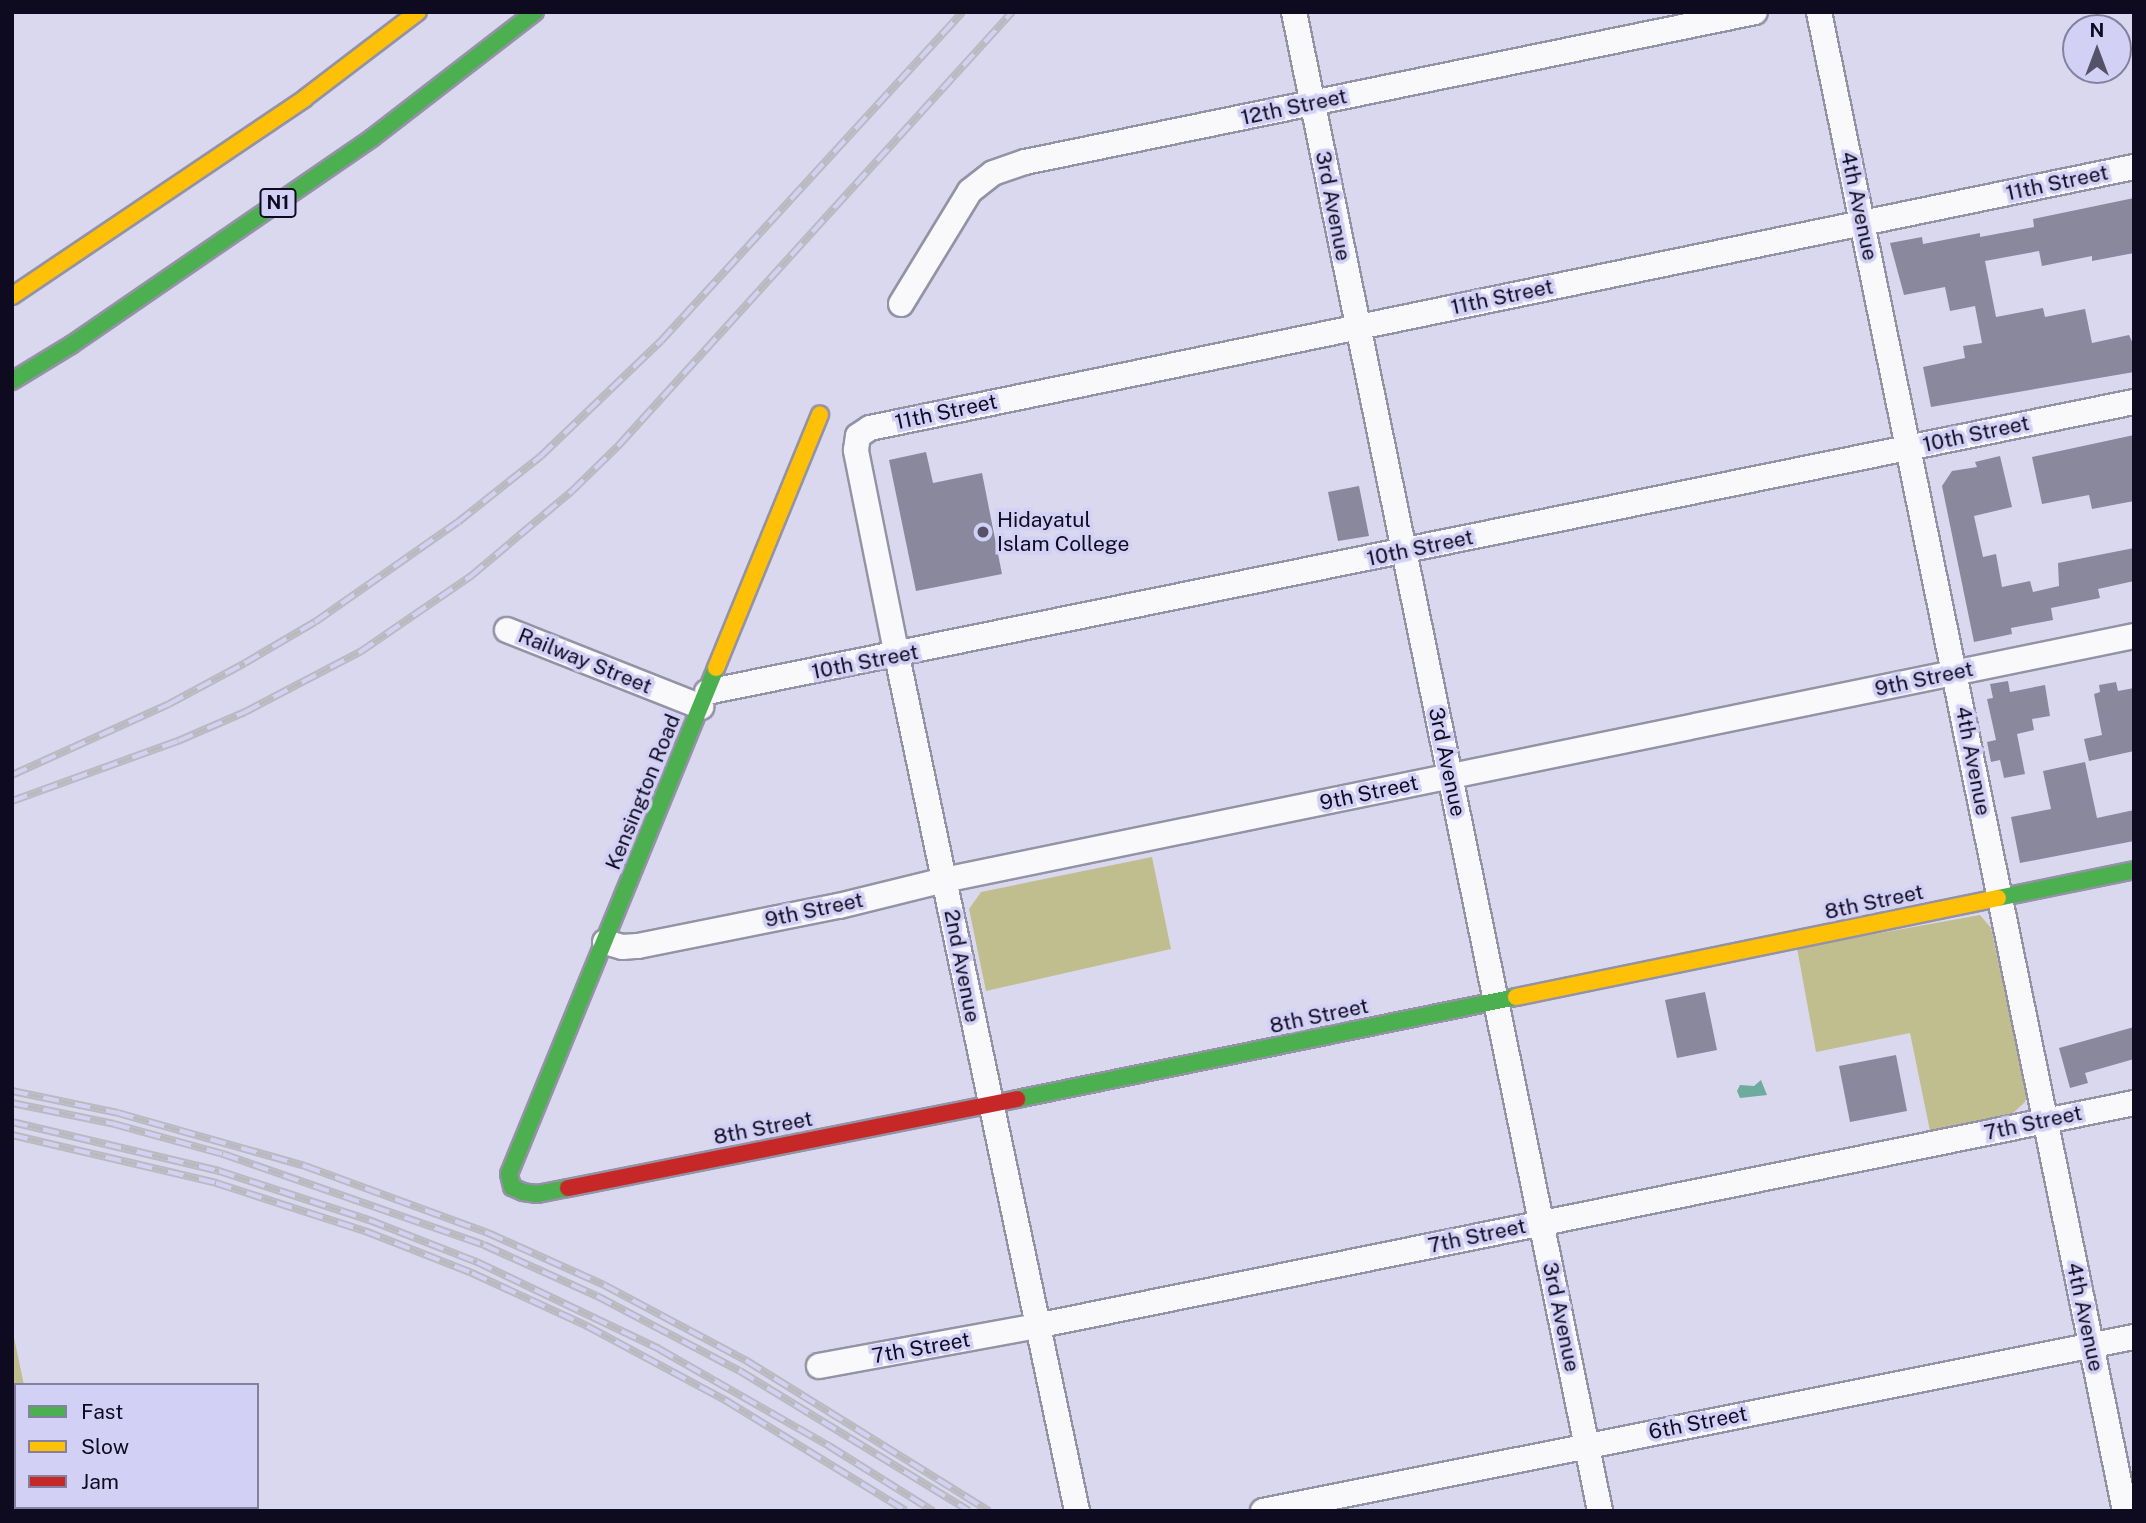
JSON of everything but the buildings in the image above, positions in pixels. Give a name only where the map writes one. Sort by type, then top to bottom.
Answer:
[{"type":"main road","points":[[12,296],[305,98],[418,12]]},
{"type":"main road","name":"N1","points":[[12,381],[82,337],[372,138],[535,12]]},
{"type":"main road","name":"Kensington Road","points":[[512,1186],[509,1174],[820,414]]},
{"type":"main road","name":"8th Street","points":[[512,1186],[537,1194],[989,1105],[2134,870]]},
{"type":"street","name":"3rd Avenue","points":[[1294,12],[1600,1511]]},
{"type":"street","name":"12th Street","points":[[901,304],[970,191],[993,173],[1025,162],[1755,12]]},
{"type":"street","name":"4th Avenue","points":[[1819,12],[1956,673],[2043,1121],[2125,1511]]},
{"type":"street","name":"11th Street","points":[[870,428],[2134,167]]},
{"type":"street","name":"10th Street","points":[[704,700],[897,656],[2134,402]]},
{"type":"street","name":"2nd Avenue","points":[[870,428],[858,436],[856,450],[989,1105],[1077,1511]]},
{"type":"street","name":"Railway Street","points":[[508,630],[704,700]]},
{"type":"street","name":"9th Street","points":[[605,942],[622,947],[638,946],[839,906],[944,880],[2134,636]]},
{"type":"street","name":"7th Street","points":[[819,1366],[1036,1326],[2134,1102]]},
{"type":"street","name":"6th Street","points":[[1263,1511],[2134,1337]]},
{"type":"shaded area","points":[[1152,857],[1171,949],[986,991],[969,909],[981,892]]},
{"type":"shaded area","points":[[1980,915],[1991,928],[2027,1095],[2025,1102],[2011,1115],[1930,1131],[1910,1033],[1816,1052],[1797,948]]},
{"type":"shaded area","points":[[1761,1080],[1767,1095],[1740,1098],[1737,1091],[1740,1085],[1754,1086]]},
{"type":"shaded area","points":[[12,1328],[24,1383],[14,1383],[14,1509],[50,1511],[12,1511]]},
{"type":"railway","points":[[12,775],[169,704],[315,622],[458,522],[541,456],[661,341],[962,12]]},
{"type":"railway","points":[[12,801],[178,741],[245,712],[360,652],[471,576],[572,491],[619,445],[1012,12]]},
{"type":"railway","points":[[12,1091],[118,1113],[305,1166],[488,1233],[604,1285],[747,1361],[989,1511]]},
{"type":"railway","points":[[12,1103],[114,1124],[223,1154],[484,1245],[597,1296],[740,1371],[969,1511]]},
{"type":"railway","points":[[12,1122],[219,1171],[369,1220],[477,1262],[659,1349],[829,1446],[933,1511]]},
{"type":"railway","points":[[12,1135],[216,1183],[365,1231],[472,1273],[587,1326],[725,1400],[906,1511]]},
{"type":"traffic: fast","points":[[12,381],[71,345],[372,138],[535,12]]},
{"type":"traffic: fast","points":[[568,1188],[537,1194],[523,1192],[512,1187],[509,1174],[716,668]]},
{"type":"traffic: fast","points":[[1998,898],[2134,870]]},
{"type":"traffic: fast","points":[[1017,1099],[1516,997]]},
{"type":"traffic: slow","points":[[12,296],[305,98],[418,12]]},
{"type":"traffic: slow","points":[[716,668],[820,414]]},
{"type":"traffic: slow","points":[[1516,997],[1998,898]]},
{"type":"traffic: jam","points":[[568,1188],[1017,1099]]},
{"type":"place","name":"Hidayatul Islam College","points":[[983,532]]}]
